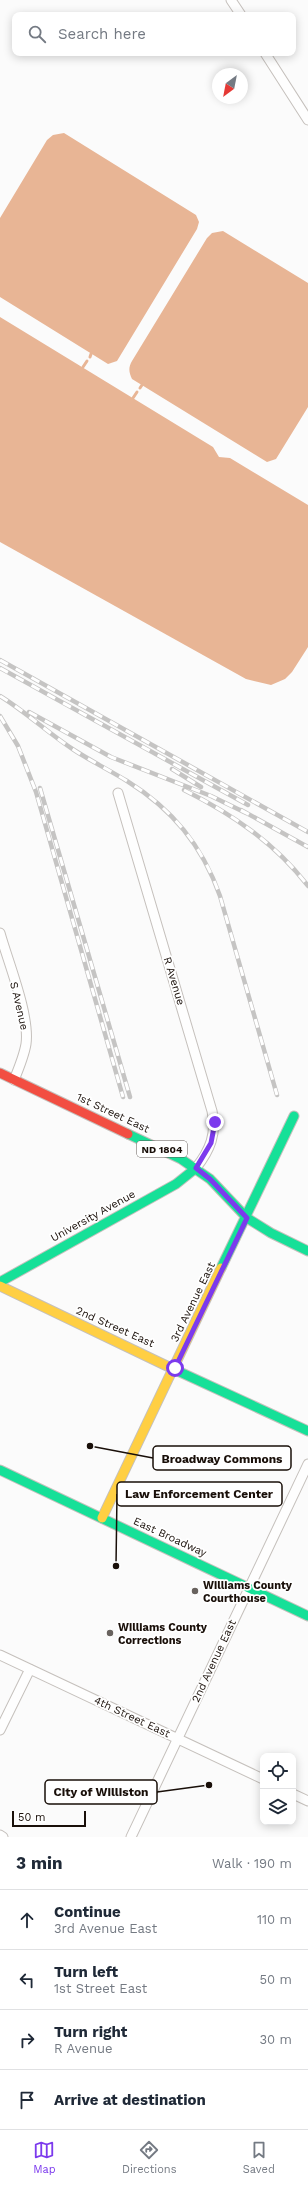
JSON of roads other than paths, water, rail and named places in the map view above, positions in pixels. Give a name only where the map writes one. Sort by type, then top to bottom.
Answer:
[{"type":"street","points":[[231,0],[239,12]]},
{"type":"street","points":[[267,56],[308,120]]},
{"type":"street","name":"R Avenue","points":[[118,793],[212,1111],[214,1133],[206,1154],[196,1168]]},
{"type":"street","name":"S Avenue","points":[[0,933],[20,1004],[26,1032],[24,1053],[14,1080]]},
{"type":"street","name":"1st Street East","points":[[0,1073],[164,1150],[196,1168],[210,1179],[247,1218],[271,1233],[308,1251]]},
{"type":"street","name":"3rd Avenue East","points":[[102,1518],[247,1218],[294,1116]]},
{"type":"street","name":"University Avenue","points":[[0,1282],[176,1184],[196,1168]]},
{"type":"street","name":"2nd Street East","points":[[0,1286],[37,1305],[308,1430]]},
{"type":"street","name":"2nd Avenue East","points":[[131,1837],[308,1464]]},
{"type":"street","name":"East Broadway","points":[[0,1470],[308,1616]]},
{"type":"street","name":"4th Street East","points":[[0,1655],[260,1778]]},
{"type":"street","points":[[0,1730],[30,1669]]},
{"type":"street","points":[[296,1795],[308,1801]]},
{"type":"waterway","points":[[83,367],[87,361]]},
{"type":"waterway","points":[[133,398],[137,392]]},
{"type":"railway","points":[[0,660],[308,832]]},
{"type":"railway","points":[[0,668],[248,805]]},
{"type":"railway","points":[[0,696],[74,750],[143,792],[171,816],[195,845],[213,878],[220,896],[277,1095]]},
{"type":"railway","points":[[29,712],[111,757],[211,796],[246,813]]},
{"type":"railway","points":[[0,716],[18,746],[36,792],[123,1097]]},
{"type":"railway","points":[[172,769],[201,787]]},
{"type":"railway","points":[[40,788],[130,1097]]},
{"type":"railway","points":[[184,790],[219,809],[252,831],[281,856],[308,886]]},
{"type":"railway","points":[[241,810],[308,847]]},
{"type":"place","name":"Broadway Commons","points":[[90,1446]]},
{"type":"place","name":"Law Enforcement Center","points":[[116,1566]]},
{"type":"place","name":"Williams County Courthouse","points":[[195,1591]]},
{"type":"place","name":"Williams County Corrections","points":[[110,1633]]},
{"type":"place","name":"City of Williston","points":[[209,1785]]}]
